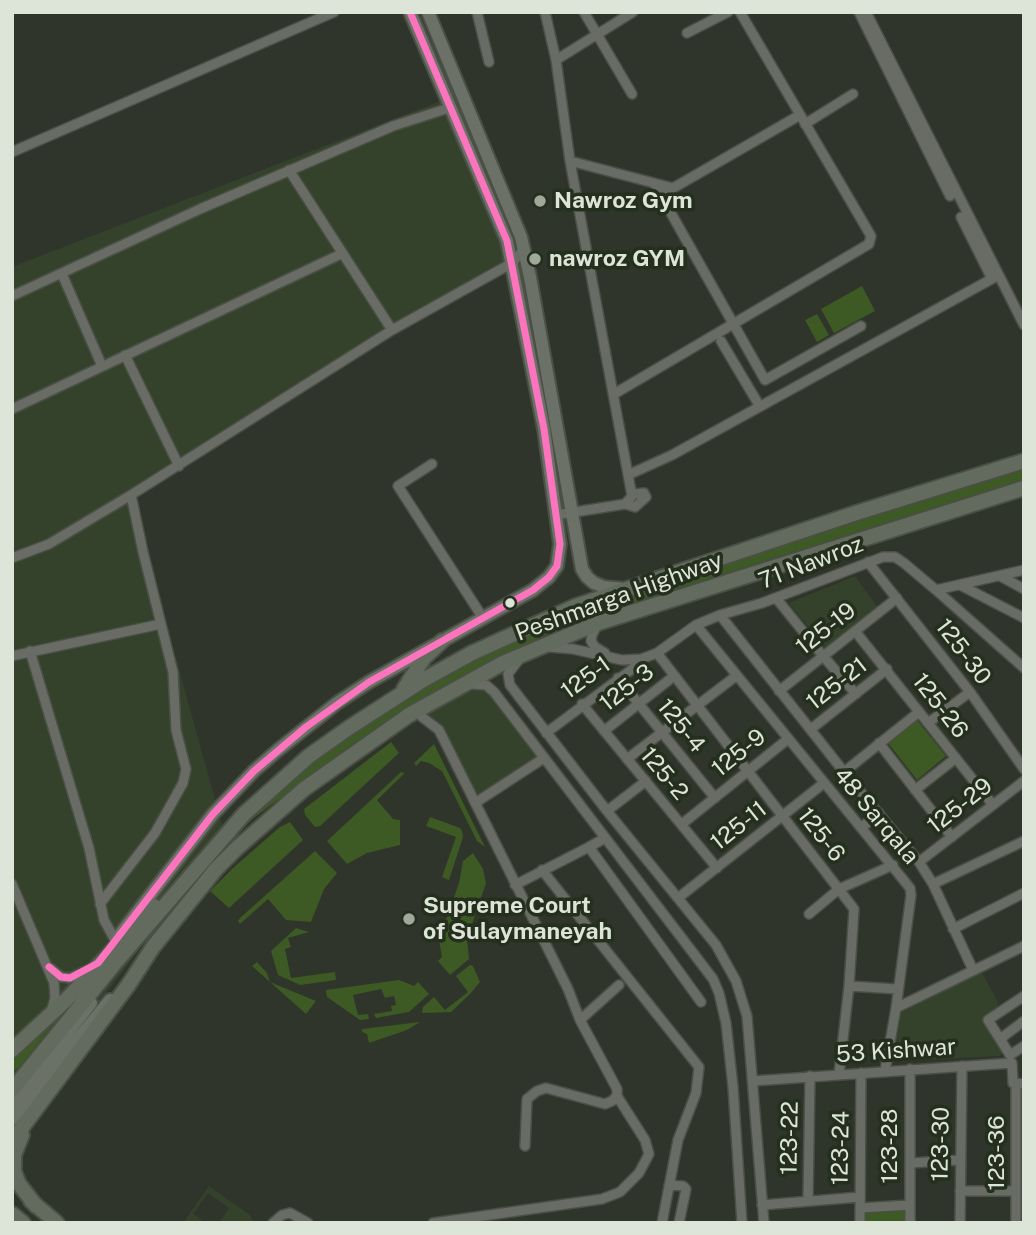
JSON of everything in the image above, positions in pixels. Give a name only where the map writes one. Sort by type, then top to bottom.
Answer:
[{"type":"highway","points":[[993,471],[1024,455]]},
{"type":"highway","name":"Peshmarga Highway","points":[[12,1090],[227,833],[269,790],[309,756],[396,697],[472,653],[522,629],[624,589],[1024,461]]},
{"type":"highway","name":"Peshmarga Highway","points":[[16,1115],[129,985],[153,947],[216,869],[295,797],[341,761],[409,715],[469,685],[503,663],[598,623],[1024,489]]},
{"type":"highway","points":[[396,697],[424,658],[442,641]]},
{"type":"highway","points":[[237,848],[269,829],[347,767],[469,685]]},
{"type":"highway","points":[[12,1050],[50,1015],[227,833]]},
{"type":"highway","points":[[12,1080],[28,1070]]},
{"type":"highway","points":[[12,1136],[16,1115]]},
{"type":"highway","points":[[12,1141],[16,1115]]},
{"type":"highway","points":[[16,1115],[14,1167],[19,1184],[36,1206]]},
{"type":"highway","points":[[12,1185],[57,1223]]},
{"type":"highway","points":[[12,1214],[23,1223]]},
{"type":"main road","points":[[98,963],[213,814],[254,771],[337,704],[533,590],[550,577],[557,566],[560,544],[544,429],[507,241],[410,12]]},
{"type":"main road","points":[[428,12],[522,243],[581,564],[587,577],[599,586],[624,589]]},
{"type":"main road","points":[[507,241],[522,243]]},
{"type":"main road","points":[[517,287],[531,281]]},
{"type":"main road","points":[[16,1115],[164,908]]},
{"type":"street","points":[[12,152],[334,12]]},
{"type":"street","points":[[477,12],[489,62]]},
{"type":"street","points":[[545,12],[556,60],[570,161],[628,475],[629,500]]},
{"type":"street","points":[[584,12],[632,94]]},
{"type":"street","points":[[556,60],[633,12]]},
{"type":"street","points":[[687,33],[714,15],[728,12]]},
{"type":"street","points":[[614,394],[869,244],[871,236],[740,12]]},
{"type":"street","points":[[859,12],[994,277],[1024,325]]},
{"type":"street","points":[[866,12],[994,277]]},
{"type":"street","points":[[661,195],[853,94]]},
{"type":"street","points":[[12,296],[289,170],[393,126],[449,108]]},
{"type":"street","points":[[570,161],[673,188]]},
{"type":"street","points":[[289,170],[392,330]]},
{"type":"street","points":[[654,183],[765,380],[861,326]]},
{"type":"street","points":[[12,558],[49,544],[179,466],[392,330],[512,263],[522,243]]},
{"type":"street","points":[[12,409],[341,254]]},
{"type":"street","points":[[512,263],[531,281]]},
{"type":"street","points":[[62,274],[102,366]]},
{"type":"street","points":[[628,475],[672,455],[994,277]]},
{"type":"street","points":[[721,341],[760,405]]},
{"type":"street","points":[[125,355],[179,466]]},
{"type":"street","points":[[432,464],[398,486],[483,618]]},
{"type":"street","points":[[100,904],[155,833],[183,783],[186,769],[176,730],[173,672],[131,495]]},
{"type":"street","points":[[556,515],[629,500],[638,506],[645,495]]},
{"type":"street","name":"71 Nawroz","points":[[538,647],[573,649],[617,659],[641,660],[696,625],[720,615],[883,557],[895,557],[1024,668]]},
{"type":"street","name":"125-30","points":[[868,562],[970,692],[1024,769]]},
{"type":"street","points":[[936,590],[1024,570]]},
{"type":"street","points":[[1000,576],[1024,589]]},
{"type":"street","points":[[960,585],[1024,618]]},
{"type":"street","points":[[776,597],[856,694]]},
{"type":"street","name":"125-19","points":[[779,691],[897,598]]},
{"type":"street","points":[[720,615],[919,862],[933,884],[973,970]]},
{"type":"street","points":[[598,623],[592,635],[593,644],[617,659],[622,675]]},
{"type":"street","points":[[12,656],[161,624]]},
{"type":"street","name":"48 Sarqala","points":[[696,625],[894,865],[910,888],[896,1008],[885,1071]]},
{"type":"street","name":"125-26","points":[[855,631],[993,805]]},
{"type":"street","points":[[30,651],[89,848],[104,920],[115,940]]},
{"type":"street","points":[[523,654],[509,673],[508,680],[546,733],[716,945],[736,981],[747,1016],[764,1223]]},
{"type":"street","name":"125-1","points":[[546,733],[653,654]]},
{"type":"street","name":"125-6","points":[[653,654],[698,706],[854,909],[839,1074]]},
{"type":"street","name":"125-21","points":[[811,729],[887,670]]},
{"type":"street","name":"125-4","points":[[622,675],[639,704],[715,797]]},
{"type":"street","name":"125-3","points":[[604,731],[674,676]]},
{"type":"street","points":[[627,759],[736,676]]},
{"type":"street","points":[[469,685],[490,688],[704,965],[719,993],[726,1023],[733,1087],[742,1223]]},
{"type":"street","points":[[928,723],[970,692]]},
{"type":"street","name":"125-2","points":[[582,704],[717,868]]},
{"type":"street","points":[[844,772],[919,712]]},
{"type":"street","points":[[422,717],[439,730],[568,989],[580,1020],[617,1089],[617,1096],[645,1140],[649,1154],[639,1174],[620,1192],[602,1199],[433,1223]]},
{"type":"street","points":[[522,729],[536,719]]},
{"type":"street","name":"125-9","points":[[682,824],[788,739]]},
{"type":"street","points":[[879,743],[952,837]]},
{"type":"street","points":[[475,803],[544,758]]},
{"type":"street","points":[[915,790],[956,758]]},
{"type":"street","points":[[607,809],[646,781]]},
{"type":"street","name":"125-29","points":[[919,862],[1024,781]]},
{"type":"street","name":"125-11","points":[[678,898],[824,783]]},
{"type":"street","points":[[862,827],[879,813]]},
{"type":"street","points":[[515,885],[605,838]]},
{"type":"street","points":[[933,884],[1024,841]]},
{"type":"street","points":[[589,847],[701,1002]]},
{"type":"street","points":[[809,914],[839,889],[894,865]]},
{"type":"street","points":[[542,870],[699,1067],[696,1093],[678,1140],[662,1223]]},
{"type":"street","points":[[12,884],[54,983],[55,998],[50,1015]]},
{"type":"street","points":[[953,929],[1024,893]]},
{"type":"street","points":[[896,1008],[1024,946]]},
{"type":"street","points":[[49,967],[61,977],[70,978],[83,974],[98,963]]},
{"type":"street","points":[[580,1020],[619,985]]},
{"type":"street","points":[[849,986],[897,989]]},
{"type":"street","points":[[1020,1084],[1013,1083],[1012,1063],[988,1020],[1024,996]]},
{"type":"street","points":[[1000,1039],[1024,1021]]},
{"type":"street","points":[[1009,1059],[1023,1048]]},
{"type":"street","name":"53 Kishwar","points":[[753,1081],[962,1066],[1009,1059]]},
{"type":"street","name":"123-30","points":[[960,1223],[962,1066]]},
{"type":"street","name":"123-28","points":[[910,1069],[910,1223]]},
{"type":"street","name":"123-24","points":[[859,1223],[861,1073]]},
{"type":"street","name":"123-22","points":[[808,1201],[810,1076]]},
{"type":"street","name":"123-36","points":[[1016,1223],[1020,1084]]},
{"type":"street","points":[[526,1146],[526,1104],[530,1095],[546,1088],[605,1104],[617,1096]]},
{"type":"street","points":[[910,1163],[960,1160]]},
{"type":"street","points":[[960,1191],[1016,1186],[1024,1172]]},
{"type":"street","points":[[668,1185],[686,1189],[679,1223]]},
{"type":"street","points":[[762,1205],[860,1197]]},
{"type":"street","points":[[860,1208],[910,1205]]},
{"type":"street","points":[[273,1223],[282,1214],[290,1213],[308,1223]]},
{"type":"shaded area","points":[[456,95],[511,225],[519,260],[413,319],[131,496],[227,843],[168,913],[12,1114],[12,267]]},
{"type":"shaded area","points":[[855,576],[878,608],[825,647],[789,603]]},
{"type":"shaded area","points":[[476,684],[486,685],[544,758],[475,803],[439,730],[424,716]]},
{"type":"shaded area","points":[[981,971],[998,1002],[997,1009],[983,1018],[1004,1050],[1000,1056],[894,1061],[901,1013]]},
{"type":"shaded area","points":[[209,1186],[250,1215],[254,1223],[219,1223],[229,1208],[208,1193],[193,1214],[205,1223],[183,1223]]},
{"type":"green space","points":[[862,286],[875,311],[834,333],[821,309]]},
{"type":"green space","points":[[817,314],[829,335],[817,342],[805,320]]},
{"type":"green space","points":[[1024,469],[1024,479],[578,620],[541,637],[456,679],[409,707],[351,745],[229,838],[274,791],[343,738],[431,683],[545,624],[650,587]]},
{"type":"green space","points":[[917,720],[946,756],[917,780],[888,743]]},
{"type":"green space","points":[[391,742],[399,753],[320,826],[315,827],[305,815],[304,809]]},
{"type":"green space","points":[[434,744],[485,847],[477,841],[442,771],[429,763],[421,761],[416,766],[414,763]]},
{"type":"green space","points":[[401,772],[405,773],[377,800],[393,819],[400,820],[400,845],[367,853],[347,864],[327,841]]},
{"type":"green space","points":[[430,817],[462,831],[463,837],[449,880],[442,877],[456,837],[426,826]]},
{"type":"green space","points":[[290,822],[303,840],[229,908],[210,891],[280,827]]},
{"type":"green space","points":[[315,851],[337,873],[324,889],[311,922],[286,920],[268,899],[240,924],[240,918]]},
{"type":"green space","points":[[473,853],[483,869],[486,883],[467,939],[469,959],[450,975],[438,961],[442,957],[439,940],[459,883],[463,861]]},
{"type":"green space","points":[[296,928],[309,932],[288,938],[291,947],[285,949],[291,978],[335,972],[336,980],[300,985],[278,975],[271,951]]},
{"type":"green space","points":[[257,962],[267,973],[270,982],[252,966]]},
{"type":"green space","points":[[470,965],[480,982],[470,994],[451,1012],[422,1013],[423,1007],[434,997],[445,1010],[468,992],[456,976]]},
{"type":"green space","points":[[399,980],[414,986],[418,982],[429,994],[409,1012],[376,1018],[374,1014],[392,1011],[391,1006],[396,1005],[394,996],[385,998],[381,989],[353,995],[358,1015],[368,1014],[369,1019],[360,1020],[327,997],[326,990]]},
{"type":"green space","points":[[270,982],[316,1001],[306,1014]]},
{"type":"green space","points":[[84,986],[19,1067],[12,1072],[12,1055]]},
{"type":"green space","points":[[420,1022],[407,1030],[369,1043],[367,1034],[362,1032],[362,1029]]},
{"type":"green space","points":[[905,1210],[905,1223],[865,1223],[865,1213]]},
{"type":"transit line","points":[[49,967],[61,977],[70,978],[98,963],[213,814],[254,771],[306,727],[369,682],[533,590],[549,577],[557,566],[560,544],[544,429],[507,241],[410,12]]},
{"type":"place","name":"Nawroz Gym","points":[[540,201]]},
{"type":"place","name":"nawroz GYM","points":[[535,259]]},
{"type":"place","name":"Supreme Court of Sulaymaneyah","points":[[409,919]]}]
